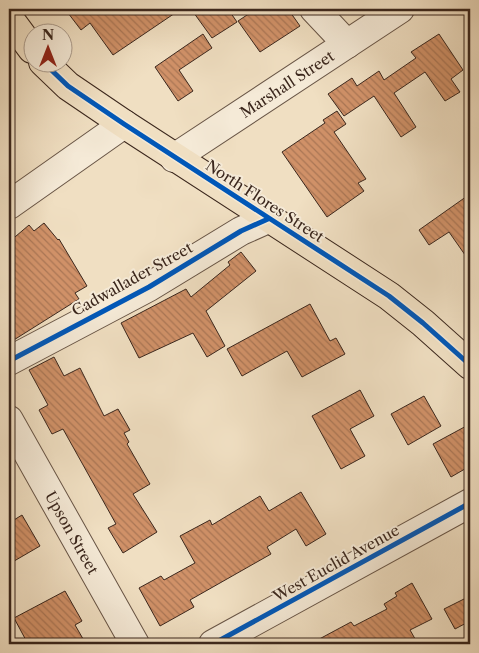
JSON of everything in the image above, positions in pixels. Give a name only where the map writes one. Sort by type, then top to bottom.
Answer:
[{"type":"main road","points":[[9,18],[22,36]]},
{"type":"main road","name":"North Flores Street","points":[[53,72],[68,86],[174,158],[389,296],[423,322],[470,365]]},
{"type":"street","points":[[314,9],[347,44]]},
{"type":"street","name":"Marshall Street","points":[[174,158],[400,9]]},
{"type":"street","points":[[9,205],[124,124]]},
{"type":"street","name":"Cadwallader Street","points":[[9,361],[149,287],[242,231],[268,219]]},
{"type":"street","name":"Upson Street","points":[[9,420],[135,644]]},
{"type":"street","name":"West Euclid Avenue","points":[[213,644],[470,502]]},
{"type":"building","points":[[65,9],[181,9],[113,55],[90,23],[81,30]]},
{"type":"building","points":[[191,9],[228,9],[237,22],[212,38]]},
{"type":"building","points":[[256,9],[288,9],[300,26],[260,52],[238,21]]},
{"type":"building","points":[[203,34],[212,48],[179,70],[193,91],[178,101],[155,67]]},
{"type":"building","points":[[439,34],[463,70],[451,79],[460,92],[445,101],[425,72],[394,93],[416,127],[401,137],[374,96],[344,116],[328,94],[352,78],[357,86],[379,71],[384,80],[416,58],[411,52]]},
{"type":"building","points":[[337,111],[346,124],[334,132],[366,179],[358,183],[364,191],[327,217],[282,152],[325,123],[323,120]]},
{"type":"building","points":[[470,194],[470,262],[449,232],[429,245],[419,230]]},
{"type":"building","points":[[44,223],[59,239],[87,286],[75,293],[79,299],[9,343],[9,242],[29,225],[34,231]]},
{"type":"building","points":[[241,252],[256,271],[206,311],[225,346],[207,357],[193,333],[139,358],[121,323],[186,289],[191,297],[230,265],[228,262]]},
{"type":"building","points":[[310,304],[330,341],[336,338],[345,354],[302,377],[287,351],[242,376],[227,349]]},
{"type":"building","points":[[54,357],[64,376],[80,368],[104,416],[118,409],[130,430],[124,433],[129,442],[127,444],[150,484],[133,494],[157,532],[123,553],[108,528],[116,524],[63,429],[52,434],[39,410],[48,405],[29,370]]},
{"type":"building","points":[[360,390],[374,416],[350,429],[365,456],[341,469],[312,416]]},
{"type":"building","points":[[424,396],[441,426],[408,445],[391,414]]},
{"type":"building","points":[[470,424],[470,466],[451,477],[433,444]]},
{"type":"building","points":[[301,492],[326,534],[306,546],[296,529],[267,547],[271,554],[190,600],[194,607],[160,626],[139,588],[161,576],[164,580],[195,563],[180,536],[210,520],[212,525],[260,496],[269,511]]},
{"type":"building","points":[[22,515],[40,546],[9,564],[9,523]]},
{"type":"building","points":[[412,583],[432,619],[410,630],[418,644],[310,644],[351,622],[354,626],[387,609],[384,604],[397,596],[395,593]]},
{"type":"building","points":[[65,591],[82,621],[75,625],[86,644],[28,644],[14,618]]},
{"type":"building","points":[[464,599],[470,610],[470,621],[455,629],[444,609]]},
{"type":"cycle path","points":[[53,72],[68,86],[124,124],[389,296],[470,365]]},
{"type":"cycle path","points":[[9,361],[149,287],[241,231],[268,219]]},
{"type":"cycle path","points":[[213,644],[470,503]]}]
